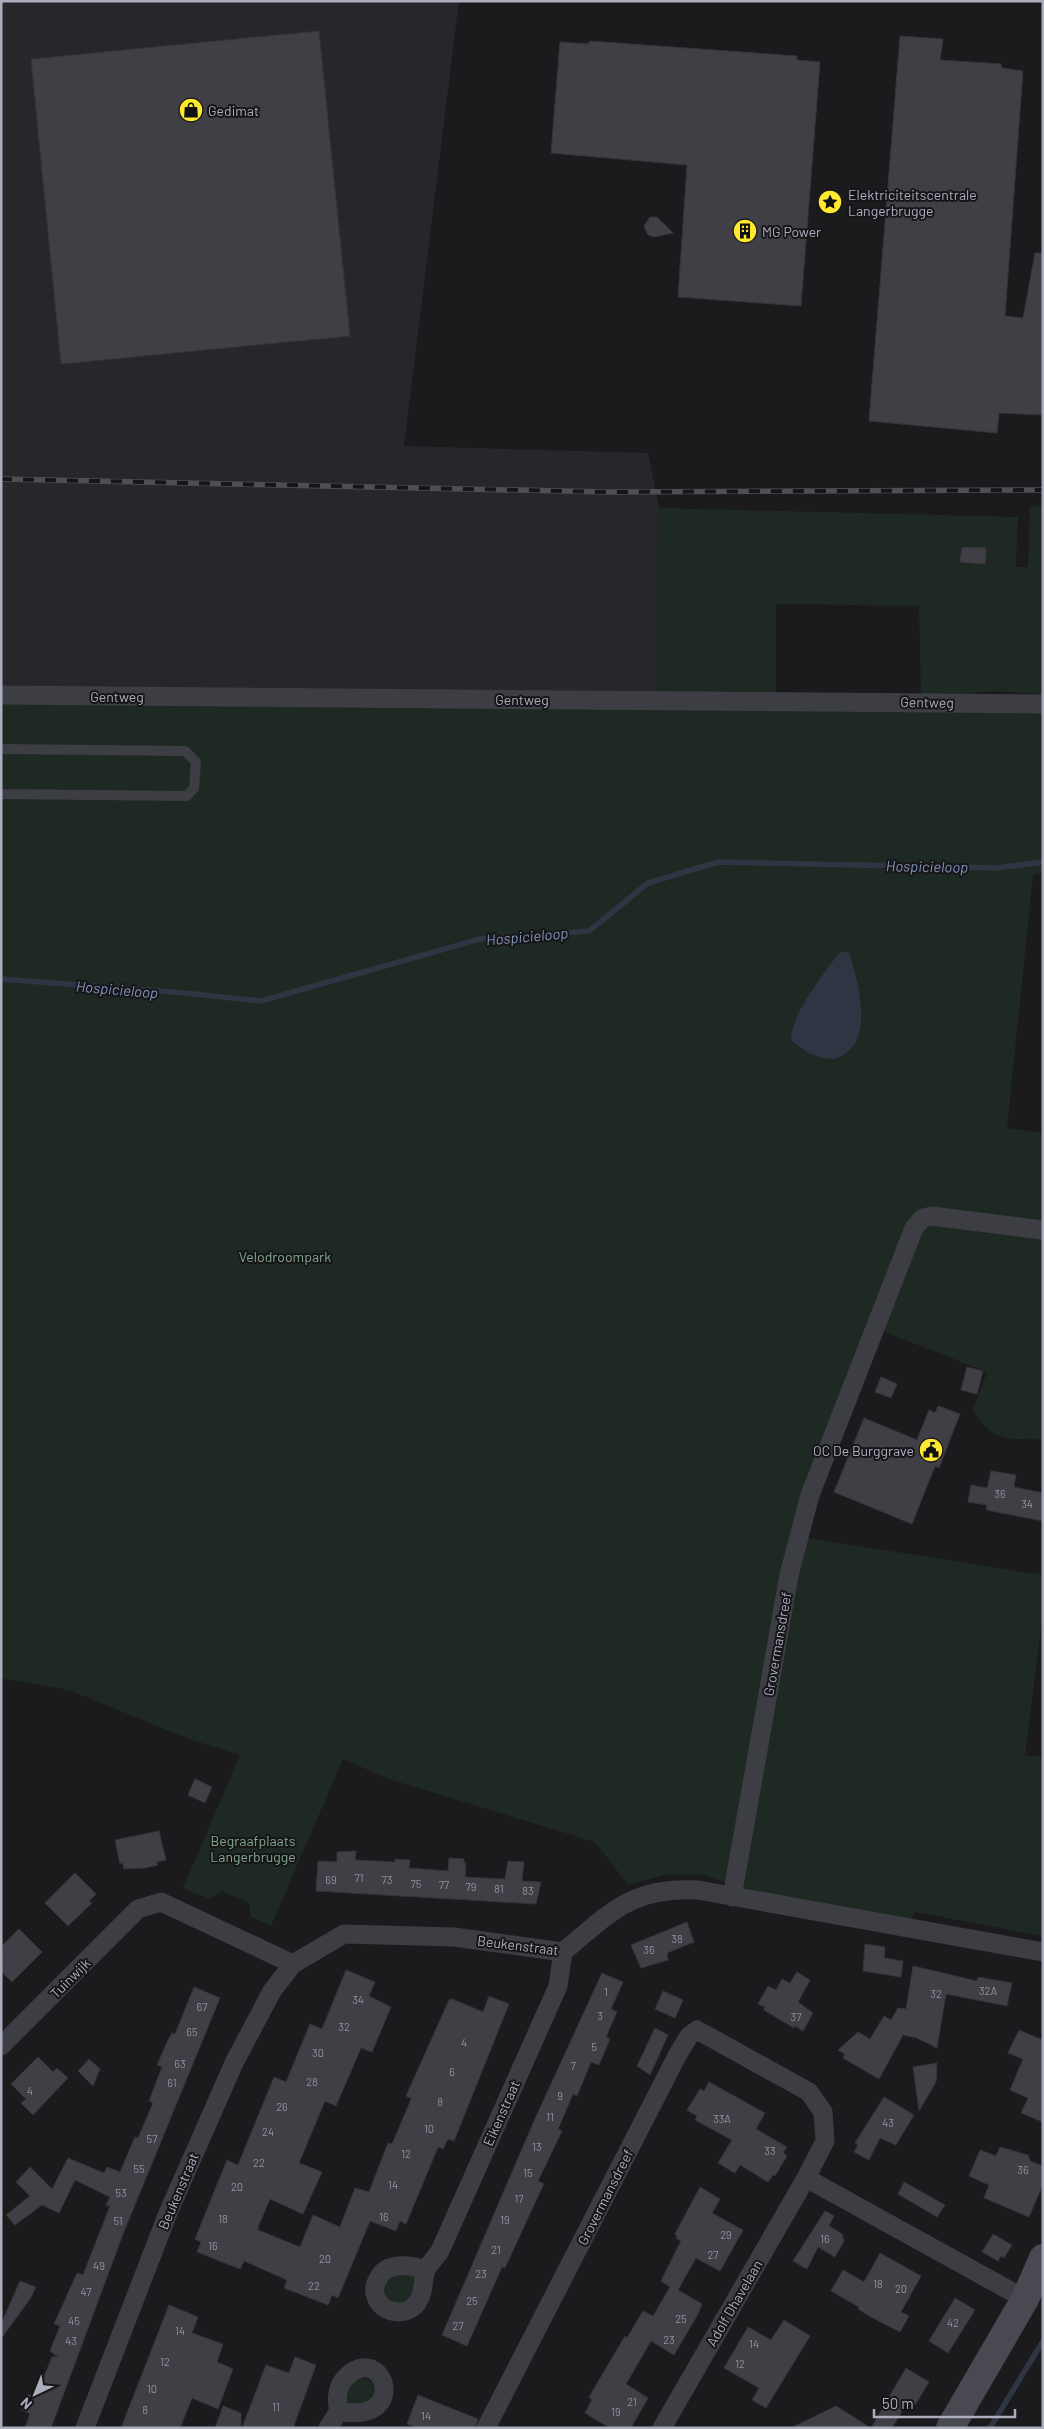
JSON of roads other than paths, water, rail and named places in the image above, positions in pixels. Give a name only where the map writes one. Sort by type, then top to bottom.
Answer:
[{"type":"main road","points":[[950,2428],[1025,2299],[1043,2258]]},
{"type":"street","name":"Gentweg","points":[[1,695],[1043,704]]},
{"type":"street","name":"Grovermansdreef","points":[[732,1897],[790,1575],[810,1494],[914,1228],[923,1218],[932,1216],[1043,1230]]},
{"type":"street","name":"Beukenstraat","points":[[85,2428],[168,2213],[234,2063],[272,1991],[293,1964],[344,1934],[454,1937],[563,1952],[621,1904],[641,1896],[675,1889],[698,1890],[732,1897]]},
{"type":"street","points":[[732,1897],[1043,1952]]},
{"type":"street","name":"Tuinwijk","points":[[1,2046],[138,1909],[161,1902],[293,1964]]},
{"type":"street","name":"Eikenstraat","points":[[426,2270],[440,2251],[558,1986],[563,1952]]},
{"type":"street","name":"Grovermansdreef","points":[[486,2428],[673,2062],[689,2036],[697,2030],[757,2062]]},
{"type":"street","name":"Adolf Dhavelaan","points":[[662,2428],[826,2140],[823,2112],[809,2092],[757,2062]]},
{"type":"street","points":[[806,2178],[1025,2299]]},
{"type":"street","points":[[328,2428],[339,2411]]},
{"type":"lane","points":[[1,749],[185,751],[196,762],[194,788],[186,796],[1,794]]},
{"type":"water","points":[[844,951],[849,953],[856,977],[861,1007],[861,1021],[859,1035],[854,1046],[840,1057],[831,1059],[805,1051],[791,1040],[792,1029],[808,996],[837,955]]},
{"type":"waterway","name":"Hospicieloop","points":[[1,979],[261,1001],[480,939],[589,931],[648,883],[718,862],[997,868],[1043,862]]},
{"type":"waterway","points":[[990,2428],[1043,2341]]},
{"type":"railway","points":[[1,479],[608,492],[1043,490]]},
{"type":"place","name":"Gedimat","points":[[191,110]]},
{"type":"place","name":"Elektriciteitscentrale Langerbrugge","points":[[830,202]]},
{"type":"place","name":"MG Power","points":[[745,231]]},
{"type":"place","name":"OC De Burggrave","points":[[931,1450]]},
{"type":"park label","name":"Velodroompark","points":[[285,1256]]},
{"type":"park label","name":"Begraafplaats Langerbrugge","points":[[253,1848]]}]
